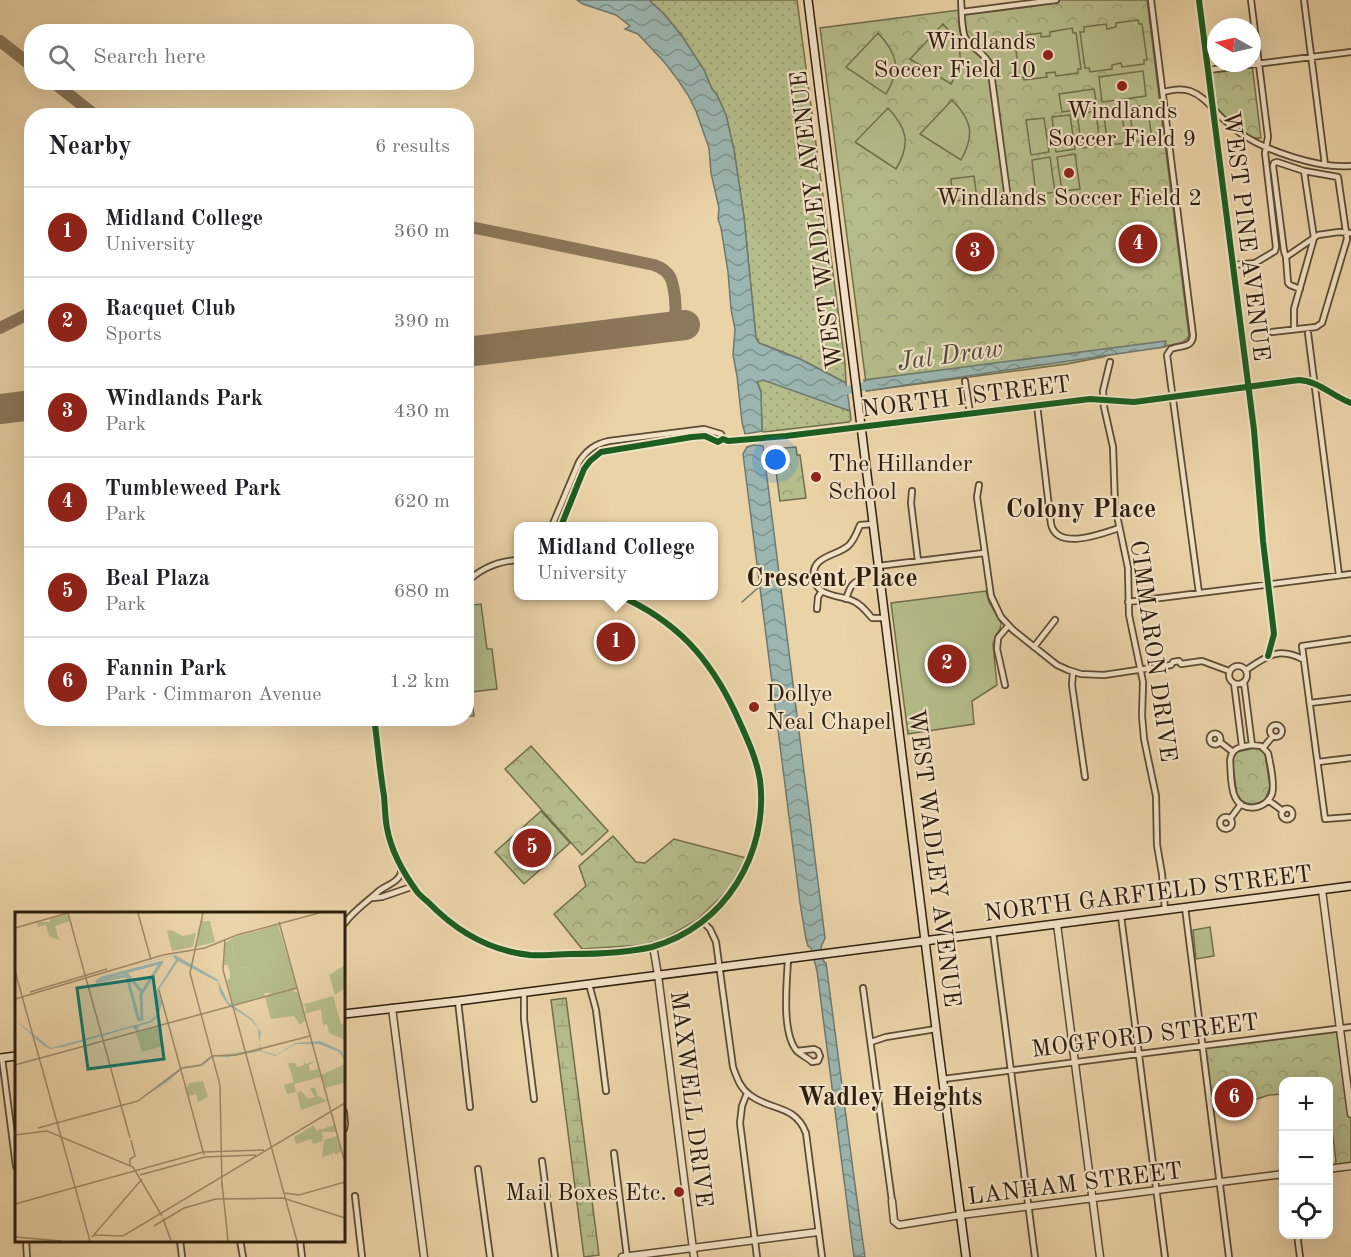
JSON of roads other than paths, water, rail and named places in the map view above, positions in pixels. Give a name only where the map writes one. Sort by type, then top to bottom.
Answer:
[{"type":"main road","name":"WEST WADLEY AVENUE","points":[[808,0],[966,1257]]},
{"type":"main road","name":"NORTH GARFIELD STREET","points":[[345,1014],[1351,886]]},
{"type":"street","points":[[961,0],[964,36],[987,58],[990,64],[1008,199]]},
{"type":"street","points":[[962,12],[1056,0]]},
{"type":"street","points":[[1151,0],[1194,335],[1190,345],[1174,347],[1168,352],[1199,593]]},
{"type":"street","name":"WEST PINE AVENUE","points":[[1199,0],[1207,62]]},
{"type":"street","points":[[1251,0],[1253,18]]},
{"type":"street","points":[[1304,0],[1325,165]]},
{"type":"street","points":[[1261,63],[1351,52]]},
{"type":"street","name":"WEST PINE AVENUE","points":[[1208,72],[1254,430],[1274,634],[1268,656]]},
{"type":"street","points":[[1233,265],[1255,263],[1276,250],[1265,153],[1268,137],[1260,72]]},
{"type":"street","points":[[1163,92],[1179,89],[1190,91],[1203,98],[1242,134],[1266,146],[1305,161],[1325,165],[1351,166]]},
{"type":"street","points":[[1272,332],[1316,327],[1322,323],[1348,233],[1338,177],[1304,171],[1277,162],[1273,166],[1288,283],[1300,289]]},
{"type":"street","points":[[1294,329],[1294,309],[1314,238],[1304,171]]},
{"type":"street","points":[[1286,257],[1318,235],[1348,233]]},
{"type":"street","points":[[1308,333],[1339,576]]},
{"type":"street","name":"CIMMARON DRIVE","points":[[1110,362],[1103,399],[1113,447],[1114,498],[1128,568],[1130,625],[1143,682],[1144,739],[1156,796],[1157,845],[1165,910]]},
{"type":"street","name":"NORTH I STREET","points":[[723,440],[786,436],[1090,399],[1127,402],[1299,380],[1314,383],[1351,403]]},
{"type":"street","points":[[965,381],[970,413]]},
{"type":"street","points":[[1036,405],[1051,524],[1054,532],[1059,537],[1073,538],[1093,536],[1119,528]]},
{"type":"street","points":[[554,522],[579,462],[596,444],[704,429],[721,434],[723,440],[718,442],[705,436],[692,436],[601,452],[590,460],[584,469],[563,522]]},
{"type":"street","points":[[645,436],[646,444]]},
{"type":"street","points":[[979,485],[977,497],[989,585],[994,605],[1008,626],[1057,665],[1073,672],[1104,675],[1171,665],[1179,661],[1180,664],[1202,661],[1229,671]]},
{"type":"street","points":[[912,491],[911,503],[918,561]]},
{"type":"street","points":[[873,524],[860,525],[851,544],[840,552],[825,556],[815,567],[813,574],[815,584],[822,591],[853,600],[872,618],[885,618]]},
{"type":"street","points":[[878,566],[984,552]]},
{"type":"street","points":[[474,576],[493,564],[514,561]]},
{"type":"street","points":[[1128,602],[1351,574]]},
{"type":"street","points":[[846,599],[854,582],[860,580]]},
{"type":"street","points":[[817,609],[818,597],[822,591]]},
{"type":"street","points":[[375,726],[387,829],[395,855],[419,894],[454,926],[471,937],[503,949],[529,955],[627,951],[653,946],[676,937],[703,922],[726,900],[752,855],[760,814],[761,796],[758,771],[752,751],[730,701],[709,665],[669,624],[654,613],[628,600]]},
{"type":"street","points":[[1034,647],[1055,620]]},
{"type":"street","points":[[1005,685],[997,649],[998,638],[1008,626]]},
{"type":"street","points":[[1351,639],[1302,646],[1326,819],[1351,817]]},
{"type":"street","points":[[1246,670],[1268,656],[1291,654],[1304,660]]},
{"type":"street","points":[[1229,671],[1238,665],[1246,670],[1247,678],[1244,682],[1252,745]]},
{"type":"street","points":[[1229,671],[1230,680],[1234,683],[1244,682]]},
{"type":"street","points":[[1073,672],[1072,685],[1085,777]]},
{"type":"street","points":[[1234,683],[1242,746]]},
{"type":"street","points":[[1310,703],[1351,698]]},
{"type":"street","points":[[1263,748],[1273,736]]},
{"type":"street","points":[[1220,742],[1233,752]]},
{"type":"street","points":[[1252,745],[1263,748],[1268,753],[1273,786],[1268,800],[1261,806],[1251,808],[1236,799],[1230,760],[1237,748],[1252,745]]},
{"type":"street","points":[[1318,762],[1351,758]]},
{"type":"street","points":[[1268,800],[1283,811]]},
{"type":"street","points":[[1230,819],[1241,804]]},
{"type":"street","points":[[374,898],[379,891],[398,879],[402,872],[401,866]]},
{"type":"street","points":[[345,923],[360,906],[370,899],[414,886]]},
{"type":"street","points":[[1322,890],[1351,1114]]},
{"type":"street","points":[[1185,907],[1229,1257]]},
{"type":"street","points":[[1121,916],[1165,1257]]},
{"type":"street","points":[[703,922],[710,929],[716,942],[733,1067],[738,1081],[753,1098],[790,1113],[798,1119],[806,1133],[822,1257]]},
{"type":"street","points":[[1057,924],[1100,1257]]},
{"type":"street","points":[[993,932],[1035,1257]]},
{"type":"street","name":"MAXWELL DRIVE","points":[[653,946],[694,1257]]},
{"type":"street","points":[[788,959],[785,1012],[792,1042],[797,1051],[812,1062],[818,1060],[820,1056],[814,1049],[797,1051]]},
{"type":"street","points":[[589,984],[596,1010],[606,1091]]},
{"type":"street","points":[[863,988],[892,1201]]},
{"type":"street","points":[[525,992],[524,1019],[534,1099]]},
{"type":"street","points":[[458,1001],[470,1107]]},
{"type":"street","points":[[392,1008],[424,1257]]},
{"type":"street","name":"MOGFORD STREET","points":[[943,1079],[1351,1027]]},
{"type":"street","points":[[870,1042],[886,1037],[936,1029]]},
{"type":"street","points":[[1,1058],[15,1159]]},
{"type":"street","points":[[747,1093],[742,1106],[740,1123],[757,1257]]},
{"type":"street","points":[[614,1152],[627,1257]]},
{"type":"street","points":[[542,1161],[555,1257]]},
{"type":"street","points":[[1333,1168],[1351,1166]]},
{"type":"street","points":[[478,1169],[490,1257]]},
{"type":"street","name":"LANHAM STREET","points":[[892,1201],[894,1221],[899,1226],[961,1215],[1279,1175]]},
{"type":"street","points":[[355,1196],[362,1257]]},
{"type":"street","points":[[622,1257],[818,1232]]},
{"type":"street","points":[[1298,1239],[1300,1257]]},
{"type":"street","points":[[26,1242],[27,1257]]},
{"type":"street","points":[[180,1242],[182,1257]]},
{"type":"street","points":[[240,1242],[243,1257]]},
{"type":"street","points":[[300,1242],[302,1257]]},
{"type":"water","points":[[577,0],[649,0],[682,36],[704,70],[726,115],[744,217],[756,338],[759,343],[800,359],[846,383],[850,411],[763,380],[757,382],[761,392],[762,431],[745,434],[733,355],[735,329],[718,219],[719,208],[711,173],[709,148],[696,111],[688,95],[665,63],[638,34],[625,29],[630,26],[616,15]]},
{"type":"water","points":[[1166,341],[1164,347],[866,391],[864,380]]},
{"type":"water","points":[[763,446],[825,938],[821,947],[826,963],[865,1257],[854,1257],[817,971],[811,948],[806,939],[800,903],[743,454],[747,447]]},
{"type":"waterway","name":"Jal Draw","points":[[837,388],[844,391],[874,384]]},
{"type":"waterway","points":[[742,602],[759,587]]},
{"type":"place","name":"Windlands Soccer Field 10","points":[[1048,55]]},
{"type":"place","name":"Windlands Soccer Field 9","points":[[1122,86]]},
{"type":"place","name":"Windlands Soccer Field 2","points":[[1069,173]]},
{"type":"place","name":"Tumbleweed Park","points":[[1138,244]]},
{"type":"place","name":"Windlands Park","points":[[975,252]]},
{"type":"place","name":"The Hillander School","points":[[816,477]]},
{"type":"place","name":"Midland College","points":[[616,642]]},
{"type":"place","name":"Racquet Club","points":[[947,664]]},
{"type":"place","name":"Dollye Neal Chapel","points":[[754,707]]},
{"type":"place","name":"Beal Plaza","points":[[532,848]]},
{"type":"place","name":"Fannin Park","points":[[1234,1098]]},
{"type":"place","name":"Mail Boxes Etc.","points":[[679,1192]]},
{"type":"district","name":"Colony Place","points":[[1081,508]]},
{"type":"district","name":"Crescent Place","points":[[832,577]]},
{"type":"district","name":"Wadley Heights","points":[[890,1096]]}]
